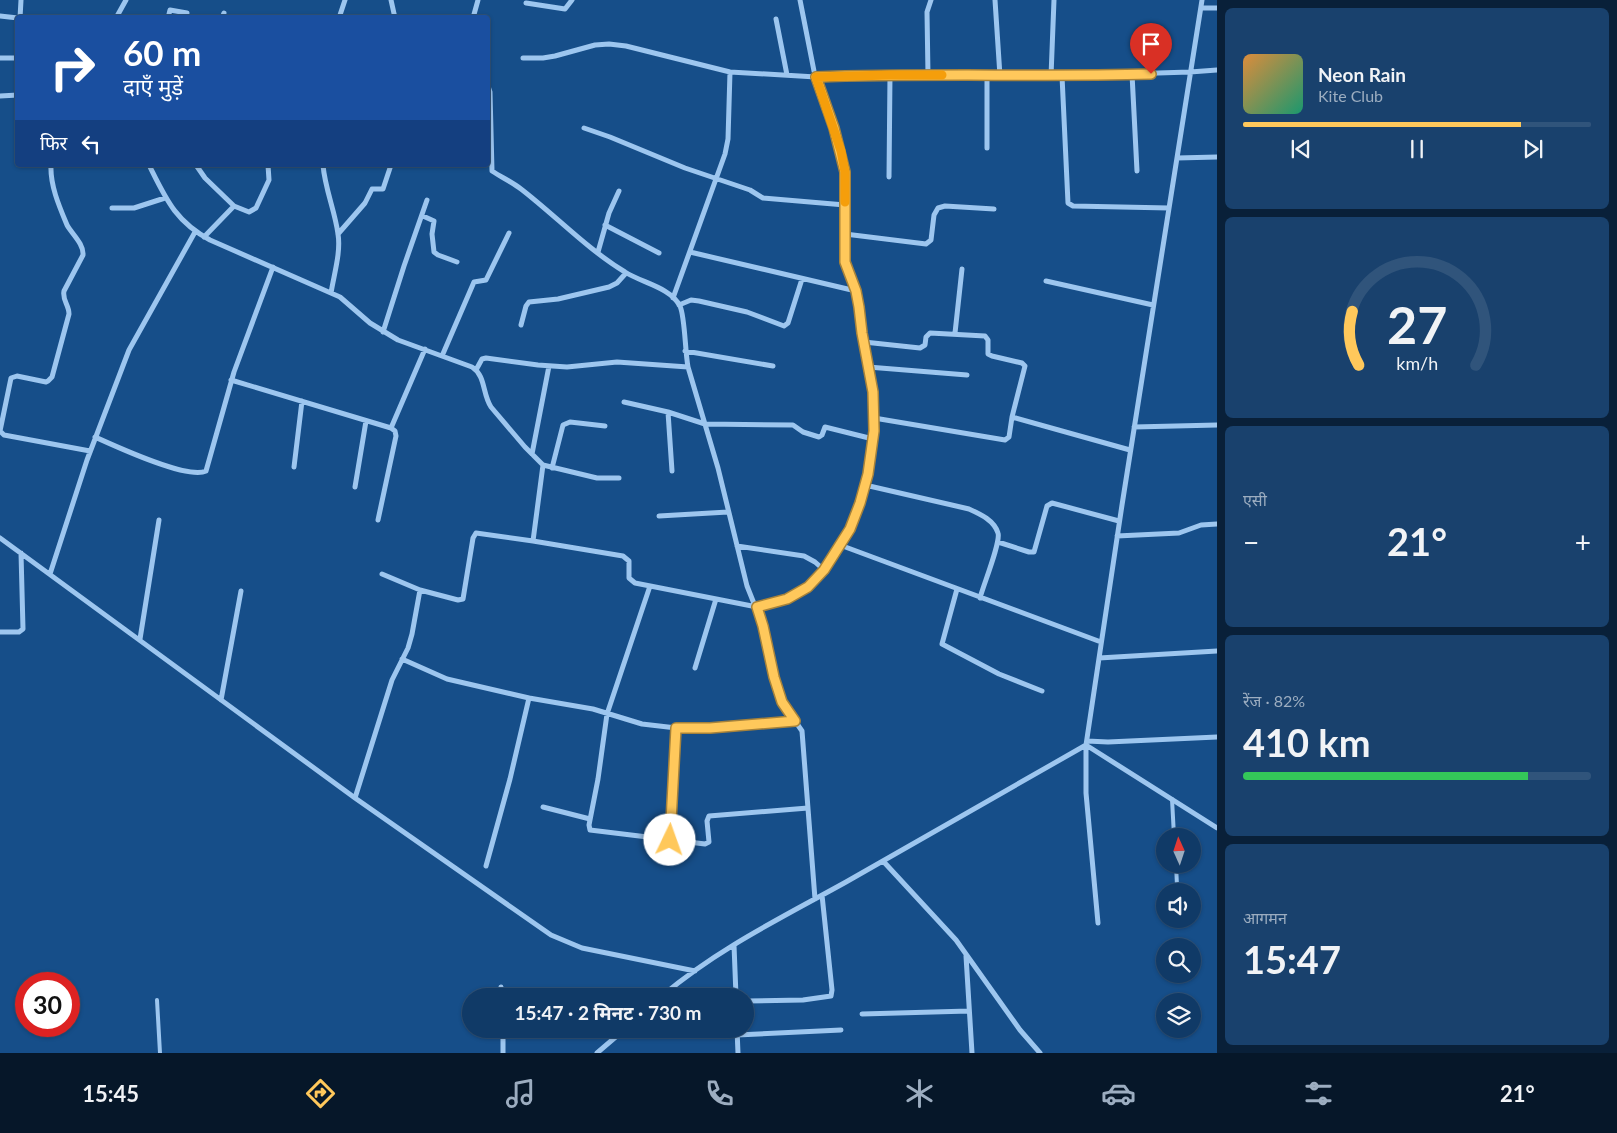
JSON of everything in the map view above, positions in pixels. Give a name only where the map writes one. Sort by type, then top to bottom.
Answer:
[{"type":"street","points":[[19,15],[21,0]]},
{"type":"street","points":[[118,15],[126,0]]},
{"type":"street","points":[[340,15],[345,0]]},
{"type":"street","points":[[391,0],[394,15]]},
{"type":"street","points":[[474,15],[478,0]]},
{"type":"street","points":[[526,3],[565,9],[572,0]]},
{"type":"street","points":[[382,574],[420,590],[458,600],[464,599],[473,538],[476,532],[623,556],[629,561],[629,578],[631,581],[757,607],[787,599],[808,587],[824,570],[850,529],[865,485],[873,440],[873,392],[856,291],[845,262],[845,172],[841,151],[816,77],[800,0]]},
{"type":"street","points":[[928,75],[926,12],[931,0]]},
{"type":"street","points":[[995,0],[1000,76]]},
{"type":"street","points":[[1051,76],[1054,0]]},
{"type":"street","points":[[1098,923],[1086,793],[1087,743],[1130,450],[1202,0]]},
{"type":"street","points":[[1201,8],[1217,8]]},
{"type":"street","points":[[169,15],[170,10],[187,13]]},
{"type":"street","points":[[0,16],[15,18]]},
{"type":"street","points":[[776,19],[788,75]]},
{"type":"street","points":[[523,58],[543,58],[595,45],[609,44],[626,46],[730,72],[816,77],[890,75],[1062,76],[1217,70]]},
{"type":"street","points":[[0,58],[15,58]]},
{"type":"street","points":[[673,298],[725,154],[728,139],[730,72]]},
{"type":"street","points":[[1132,74],[1137,171]]},
{"type":"street","points":[[889,177],[890,75]]},
{"type":"street","points":[[987,76],[987,148]]},
{"type":"street","points":[[1062,76],[1068,202],[1073,206],[1169,208]]},
{"type":"street","points":[[0,96],[15,94]]},
{"type":"street","points":[[584,128],[685,168],[750,190],[769,199],[845,205]]},
{"type":"street","points":[[490,143],[492,171],[519,188],[573,234],[626,273],[664,291],[679,305],[682,314],[688,367],[718,468],[746,586],[757,607],[763,626],[774,677],[782,702],[802,731],[815,899]]},
{"type":"street","points":[[1176,158],[1217,157]]},
{"type":"street","points":[[51,167],[54,192],[68,226],[82,248],[83,255],[64,291],[63,295],[69,314],[52,377],[46,382],[16,376],[11,378],[0,431],[4,435],[90,452]]},
{"type":"street","points":[[150,167],[165,198],[180,218],[195,232],[331,292],[340,297],[370,323],[398,340],[476,370],[482,378],[484,391],[491,406],[543,465],[597,478],[619,478]]},
{"type":"street","points":[[197,167],[205,178],[234,206],[249,212],[256,208],[269,180],[268,167]]},
{"type":"street","points":[[323,167],[339,246],[331,292]]},
{"type":"street","points":[[338,234],[365,203],[372,188],[383,188],[390,167]]},
{"type":"street","points":[[598,252],[605,225],[619,191]]},
{"type":"street","points":[[112,208],[134,208],[165,198]]},
{"type":"street","points":[[383,332],[427,200]]},
{"type":"street","points":[[204,237],[234,206]]},
{"type":"street","points":[[845,234],[926,244],[930,240],[934,215],[938,208],[945,206],[994,210]]},
{"type":"street","points":[[422,216],[434,221],[432,238],[435,254],[457,262]]},
{"type":"street","points":[[605,225],[659,253]]},
{"type":"street","points":[[50,574],[95,437],[129,350],[195,232]]},
{"type":"street","points":[[442,356],[474,282],[486,280],[510,232]]},
{"type":"street","points":[[690,252],[856,291]]},
{"type":"street","points":[[95,437],[166,466],[203,473],[207,468],[231,380],[273,267]]},
{"type":"street","points":[[955,334],[962,269]]},
{"type":"street","points":[[521,324],[529,302],[558,299],[609,287],[626,273]]},
{"type":"street","points":[[679,305],[691,300],[699,301],[747,312],[784,326],[788,323],[802,279]]},
{"type":"street","points":[[1046,281],[1154,305]]},
{"type":"street","points":[[864,342],[920,348],[926,345],[926,336],[930,333],[985,336],[988,340],[988,354],[1024,364],[1008,437],[1005,440],[874,418]]},
{"type":"street","points":[[391,428],[425,349]]},
{"type":"street","points":[[685,351],[773,366]]},
{"type":"street","points":[[476,370],[484,358],[567,367],[617,362],[688,367]]},
{"type":"street","points":[[532,454],[549,366]]},
{"type":"street","points":[[868,367],[967,375]]},
{"type":"street","points":[[231,380],[391,428],[395,431],[396,436],[378,520]]},
{"type":"street","points":[[294,467],[302,401]]},
{"type":"street","points":[[624,402],[668,412],[704,424],[793,426],[803,432],[819,437],[826,427],[873,440]]},
{"type":"street","points":[[668,412],[672,471]]},
{"type":"street","points":[[1012,417],[1130,450]]},
{"type":"street","points":[[355,487],[366,421]]},
{"type":"street","points":[[552,468],[563,425],[570,422],[605,426]]},
{"type":"street","points":[[1134,426],[1217,425]]},
{"type":"street","points":[[533,541],[543,465]]},
{"type":"street","points":[[865,485],[969,509],[991,522],[998,532],[998,542],[980,598]]},
{"type":"street","points":[[998,542],[1034,552],[1047,506],[1052,503],[1119,522]]},
{"type":"street","points":[[658,516],[728,512]]},
{"type":"street","points":[[140,639],[159,520]]},
{"type":"street","points":[[1117,536],[1178,533],[1201,526],[1217,524]]},
{"type":"street","points":[[0,538],[355,798],[551,935],[582,948],[695,971]]},
{"type":"street","points":[[840,545],[1101,642]]},
{"type":"street","points":[[737,546],[804,556],[824,570]]},
{"type":"street","points":[[0,632],[21,631],[23,629],[21,553]]},
{"type":"street","points":[[650,586],[607,714],[598,779],[588,828],[593,831],[708,844],[707,818],[711,815],[808,808]]},
{"type":"street","points":[[957,589],[942,644],[999,674],[1042,691]]},
{"type":"street","points":[[355,798],[392,680],[412,634],[420,590]]},
{"type":"street","points":[[221,700],[241,592]]},
{"type":"street","points":[[694,668],[716,599]]},
{"type":"street","points":[[1099,658],[1217,651]]},
{"type":"street","points":[[402,659],[447,679],[529,698],[593,709],[642,724],[676,728],[710,728],[795,721]]},
{"type":"street","points":[[486,866],[529,698]]},
{"type":"street","points":[[670,840],[676,728]]},
{"type":"street","points":[[673,988],[750,934],[883,861],[1087,743],[1217,737]]},
{"type":"street","points":[[1087,743],[1217,828]]},
{"type":"street","points":[[543,807],[590,819]]},
{"type":"street","points":[[883,861],[941,923],[1020,1030],[1040,1053]]},
{"type":"street","points":[[754,1001],[803,1000],[831,996],[832,990],[822,895]]},
{"type":"street","points":[[734,945],[736,988]]},
{"type":"street","points":[[966,956],[972,1053]]},
{"type":"street","points":[[862,1014],[969,1011]]},
{"type":"street","points":[[754,1032],[840,1030]]},
{"type":"street","points":[[502,1038],[503,1053]]},
{"type":"street","points":[[597,1053],[614,1038]]},
{"type":"street","points":[[737,1038],[738,1053]]},
{"type":"lane","points":[[1172,799],[1174,828]]},
{"type":"lane","points":[[157,1000],[160,1053]]},
{"type":"slow traffic","points":[[845,202],[845,172],[841,151],[816,77],[942,75]]},
{"type":"route","points":[[670,840],[676,728],[710,728],[795,721],[782,702],[757,607],[787,599],[808,587],[824,570],[850,529],[868,474],[874,431],[873,392],[856,291],[845,262],[845,172],[834,128],[816,77],[1151,74]]}]
